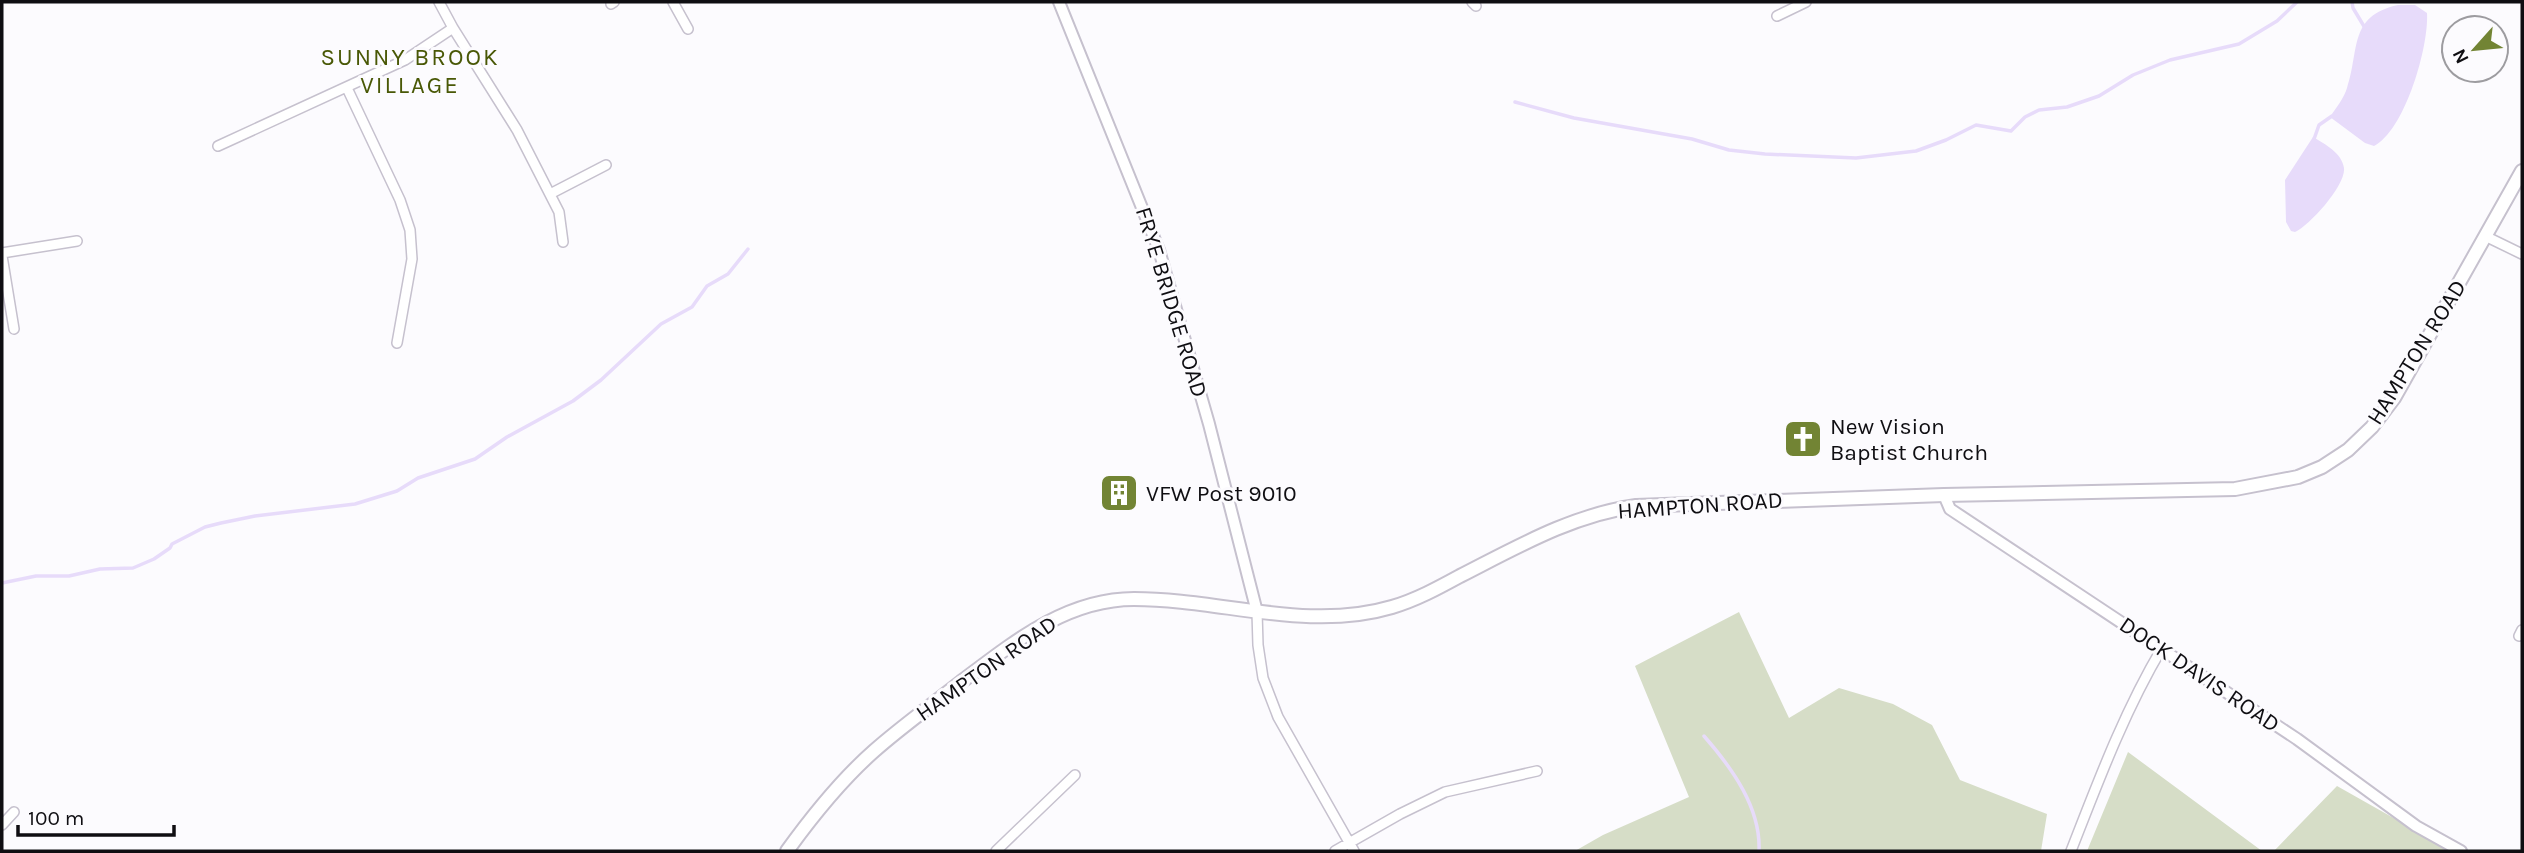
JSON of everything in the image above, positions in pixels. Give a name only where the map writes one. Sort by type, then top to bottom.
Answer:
[{"type":"main road","name":"HAMPTON ROAD","points":[[787,851],[828,798],[873,751],[1021,638],[1056,618],[1091,605],[1134,599],[1257,612],[1328,616],[1360,614],[1392,607],[1418,597],[1551,530],[1613,509],[1685,503],[2235,489],[2298,477],[2322,467],[2356,443],[2394,398],[2522,172]]},
{"type":"street","points":[[439,2],[517,130],[550,194],[559,212],[563,243]]},
{"type":"street","points":[[673,2],[688,29]]},
{"type":"street","name":"FRYE BRIDGE ROAD","points":[[1059,2],[1159,250],[1209,424],[1257,612]]},
{"type":"street","points":[[1777,16],[1806,2]]},
{"type":"street","points":[[218,146],[405,60],[453,28]]},
{"type":"street","points":[[347,88],[400,200],[410,230],[412,259],[397,343]]},
{"type":"street","points":[[550,194],[606,165]]},
{"type":"street","points":[[2485,236],[2522,254]]},
{"type":"street","points":[[14,329],[2,255],[76,241]]},
{"type":"street","name":"DOCK DAVIS ROAD","points":[[1944,495],[1950,509],[2298,739],[2416,826],[2461,851]]},
{"type":"street","points":[[1257,612],[1263,678],[1278,717],[1354,851]]},
{"type":"street","points":[[2071,851],[2107,760],[2162,648]]},
{"type":"street","points":[[1335,851],[1445,792],[1537,771]]},
{"type":"street","points":[[996,851],[1075,775]]},
{"type":"street","points":[[2,825],[15,812]]},
{"type":"green space","points":[[1739,612],[1789,718],[1839,688],[1893,704],[1932,725],[1960,780],[2047,814],[2041,851],[1575,851],[1603,835],[1689,797],[1635,666]]},
{"type":"green space","points":[[2128,752],[2262,851],[2087,851]]},
{"type":"green space","points":[[2337,786],[2452,851],[2274,851]]},
{"type":"shaded area","points":[[2398,5],[2415,5],[2427,13],[2424,46],[2405,106],[2396,123],[2374,146],[2365,143],[2330,117],[2346,92],[2363,26],[2382,10]]},
{"type":"shaded area","points":[[2313,137],[2340,158],[2344,168],[2343,175],[2326,204],[2295,232],[2291,231],[2286,222],[2285,180]]},
{"type":"waterway","points":[[1515,102],[1574,118],[1692,139],[1729,150],[1856,158],[1916,151],[1976,125],[2011,131],[2025,117],[2039,110],[2067,107],[2099,96],[2133,75],[2170,60],[2239,44],[2277,21],[2297,2]]},
{"type":"waterway","points":[[2352,2],[2365,28]]},
{"type":"waterway","points":[[2313,142],[2319,125],[2332,116]]},
{"type":"waterway","points":[[2,583],[36,576],[69,576],[100,569],[133,568],[154,559],[172,544],[205,527],[255,516],[355,504],[397,491],[418,478],[475,459],[507,437],[573,401],[601,380],[661,324],[692,307],[707,286],[728,274],[748,249]]},
{"type":"waterway","points":[[1704,736],[1743,789],[1755,819],[1759,851]]},
{"type":"place","name":"New Vision Baptist Church","points":[[1803,439]]},
{"type":"place","name":"VFW Post 9010","points":[[1119,493]]},
{"type":"district","name":"SUNNY BROOK VILLAGE","points":[[410,71]]}]
